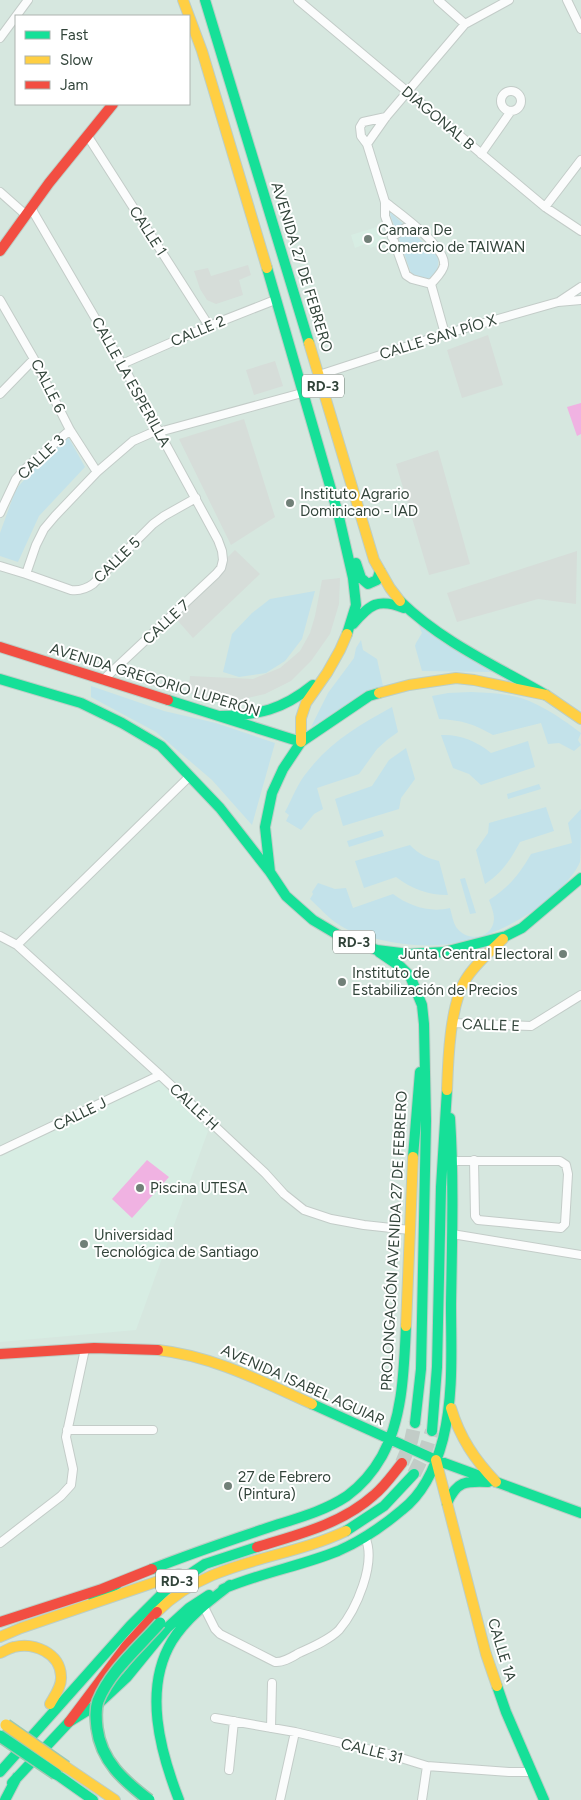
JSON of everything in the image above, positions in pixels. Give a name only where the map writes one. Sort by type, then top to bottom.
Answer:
[{"type":"main road","name":"RD-3","points":[[183,0],[188,15]]},
{"type":"main road","name":"AVENIDA 27 DE FEBRERO","points":[[205,0],[374,560],[395,595],[412,612],[446,638],[546,695]]},
{"type":"main road","name":"RD-3","points":[[190,20],[202,51],[240,175],[343,532],[353,578],[356,604],[348,630],[340,650],[327,673],[306,703],[301,718],[301,742]]},
{"type":"main road","points":[[0,252],[87,135],[113,105]]},
{"type":"main road","points":[[290,350],[293,353],[300,354],[309,340]]},
{"type":"main road","points":[[343,532],[350,541],[358,570],[364,582],[372,584],[376,582],[380,571]]},
{"type":"main road","points":[[348,630],[363,611],[372,604],[392,603],[412,612]]},
{"type":"main road","name":"AVENIDA GREGORIO LUPERÓN","points":[[0,647],[301,742]]},
{"type":"main road","points":[[220,716],[268,712],[301,695],[327,673]]},
{"type":"main road","points":[[0,678],[81,703],[122,723],[161,746],[238,830],[270,872]]},
{"type":"main road","name":"RD-3","points":[[581,719],[546,695],[456,678],[409,685],[369,696],[301,742],[283,769],[272,793],[265,827],[270,872],[286,896],[313,920],[345,939],[376,950],[409,954],[444,952],[506,936],[522,928],[581,878]]},
{"type":"main road","name":"RD-3","points":[[432,1431],[437,1377],[441,1187],[447,1083],[455,1003],[465,980],[490,950],[506,936]]},
{"type":"main road","name":"PROLONGACIÓN AVENIDA 27 DE FEBRERO","points":[[376,950],[410,976],[422,1006],[424,1024],[426,1121],[421,1359],[415,1423]]},
{"type":"main road","name":"PROLONGACIÓN AVENIDA 27 DE FEBRERO","points":[[117,1584],[182,1558],[301,1517],[332,1504],[353,1492],[368,1477],[383,1454],[390,1439],[400,1398],[415,1121],[424,1024]]},
{"type":"main road","name":"RD-3","points":[[68,1722],[98,1704],[120,1684],[167,1628],[189,1608],[208,1596],[230,1586],[331,1553],[365,1537],[399,1513],[413,1500],[436,1460],[445,1432],[450,1401],[453,1161],[447,1083]]},
{"type":"main road","name":"AVENIDA ISABEL AGUIAR","points":[[0,1354],[85,1349],[150,1350],[206,1360],[239,1370],[436,1460],[581,1514]]},
{"type":"main road","points":[[450,1401],[456,1426],[462,1440],[479,1464],[496,1482]]},
{"type":"main road","name":"CALLE 1A","points":[[436,1460],[486,1654],[506,1712],[544,1800]]},
{"type":"main road","name":"RD-3","points":[[0,1772],[147,1608],[175,1582],[196,1568],[227,1556],[319,1527],[338,1519],[371,1498],[388,1482],[402,1463]]},
{"type":"main road","name":"RD-3","points":[[0,1798],[17,1776],[68,1722],[150,1619],[178,1593],[213,1574],[322,1542],[364,1522],[383,1508],[414,1474]]},
{"type":"main road","points":[[447,1503],[451,1491],[456,1485],[463,1482],[496,1482]]},
{"type":"main road","points":[[149,1800],[128,1784],[105,1758],[99,1742],[96,1712],[99,1700],[107,1686],[175,1606],[189,1595],[210,1583],[272,1556]]},
{"type":"main road","points":[[0,1637],[21,1628],[196,1568]]},
{"type":"main road","points":[[63,1614],[117,1584]]},
{"type":"main road","points":[[0,1622],[117,1584]]},
{"type":"main road","points":[[179,1800],[160,1740],[157,1712],[158,1680],[162,1658],[189,1619],[203,1605],[230,1586]]},
{"type":"main road","points":[[0,1653],[9,1647],[37,1647],[50,1654],[59,1663],[62,1679],[59,1694],[0,1764]]},
{"type":"main road","points":[[3,1722],[115,1800]]},
{"type":"main road","points":[[0,1736],[93,1800]]},
{"type":"main road","points":[[5,1800],[17,1776]]},
{"type":"street","points":[[17,15],[28,0]]},
{"type":"street","name":"DIAGONAL B","points":[[298,0],[545,207],[581,231]]},
{"type":"street","points":[[438,0],[465,24]]},
{"type":"street","points":[[367,144],[407,91],[465,24],[509,0]]},
{"type":"street","points":[[567,0],[581,28]]},
{"type":"street","points":[[0,38],[15,18]]},
{"type":"street","points":[[481,154],[511,111]]},
{"type":"street","points":[[386,117],[363,122],[360,127],[360,136],[367,144],[385,202],[385,216],[406,274],[412,279],[431,284]]},
{"type":"street","name":"CALLE 1","points":[[87,135],[209,326]]},
{"type":"street","points":[[545,207],[581,160]]},
{"type":"street","name":"CALLE LA ESPERILLA","points":[[0,192],[29,211],[122,364],[218,540],[223,560]]},
{"type":"street","points":[[385,202],[424,234],[441,253],[444,263],[443,270],[431,284]]},
{"type":"street","points":[[392,237],[412,224]]},
{"type":"street","points":[[431,284],[445,334]]},
{"type":"street","name":"CALLE SAN PÍO X","points":[[558,302],[581,287]]},
{"type":"street","name":"CALLE 6","points":[[0,300],[34,359],[70,430],[97,472]]},
{"type":"street","name":"CALLE 2","points":[[122,364],[275,300]]},
{"type":"street","name":"CALLE SAN PÍO X","points":[[319,375],[445,334],[558,302],[581,300]]},
{"type":"street","points":[[0,394],[34,359]]},
{"type":"street","points":[[26,574],[44,529],[97,472],[133,441],[158,431],[302,393]]},
{"type":"street","name":"CALLE 3","points":[[0,513],[16,480],[26,468],[70,430]]},
{"type":"street","name":"CALLE 5","points":[[0,566],[71,590],[88,588],[158,520],[196,498]]},
{"type":"street","name":"CALLE 7","points":[[103,680],[216,574],[221,568],[223,560]]},
{"type":"street","points":[[17,945],[190,776]]},
{"type":"street","name":"CALLE H","points":[[0,936],[17,945],[160,1075],[265,1173],[284,1194],[304,1210],[339,1221],[364,1226],[410,1230]]},
{"type":"street","name":"CALLE E","points":[[452,1024],[530,1026],[581,995]]},
{"type":"street","name":"CALLE J","points":[[0,1151],[160,1075]]},
{"type":"street","points":[[453,1161],[474,1160],[560,1161],[566,1165],[568,1174],[565,1224],[561,1228],[478,1220],[475,1216],[474,1160]]},
{"type":"street","points":[[452,1234],[581,1255]]},
{"type":"street","points":[[0,1543],[61,1496],[71,1485],[73,1469],[66,1445],[67,1430],[85,1349]]},
{"type":"street","points":[[67,1430],[153,1430]]},
{"type":"street","points":[[203,1605],[211,1623],[220,1634],[274,1662],[288,1659],[316,1646],[336,1632],[346,1619],[359,1594],[367,1572],[369,1555],[365,1537]]},
{"type":"street","points":[[271,1728],[272,1683]]},
{"type":"street","name":"CALLE 31","points":[[215,1718],[295,1732],[388,1754],[428,1766],[531,1772]]},
{"type":"street","points":[[229,1770],[234,1721]]},
{"type":"street","points":[[280,1800],[295,1732]]},
{"type":"street","points":[[422,1800],[428,1766]]},
{"type":"shaded area","points":[[0,0],[581,0],[581,1800],[0,1800]]},
{"type":"shaded area","points":[[389,211],[439,257],[437,272],[428,279],[418,278],[411,273]]},
{"type":"shaded area","name":"Camara De Comercio de TAIWAN","points":[[380,226],[385,243],[370,248],[368,243],[355,248],[351,235]]},
{"type":"shaded area","points":[[248,265],[251,275],[239,280],[243,295],[216,304],[207,300],[200,289],[194,271],[208,268],[211,276]]},
{"type":"shaded area","points":[[488,335],[503,385],[462,398],[447,350]]},
{"type":"shaded area","points":[[275,361],[283,386],[254,395],[246,370]]},
{"type":"shaded area","points":[[581,403],[581,434],[577,436],[567,407]]},
{"type":"shaded area","points":[[244,419],[275,517],[231,545],[179,439]]},
{"type":"shaded area","points":[[66,433],[85,467],[39,516],[18,562],[0,556],[0,533],[16,489]]},
{"type":"shaded area","points":[[438,450],[470,564],[429,575],[396,464]]},
{"type":"shaded area","points":[[235,550],[260,574],[193,638],[171,613]]},
{"type":"shaded area","points":[[577,551],[576,604],[538,599],[457,622],[447,593]]},
{"type":"shaded area","points":[[340,578],[339,604],[330,634],[311,661],[291,681],[265,694],[235,701],[205,698],[188,693],[190,676],[253,679],[280,668],[300,651],[310,633],[322,580]]},
{"type":"shaded area","points":[[315,591],[302,639],[285,661],[266,673],[239,677],[223,672],[232,634],[252,613],[270,599]]},
{"type":"shaded area","points":[[418,624],[494,672],[422,671],[415,646],[422,633]]},
{"type":"shaded area","points":[[361,640],[363,650],[377,659],[383,686],[311,727],[328,693],[354,658],[356,648]]},
{"type":"shaded area","points":[[91,686],[164,711],[216,723],[275,743],[252,825],[212,780],[156,732],[91,697]]},
{"type":"shaded area","points":[[471,692],[517,697],[542,707],[581,733],[578,740],[581,745],[574,751],[559,743],[548,744],[541,723],[493,735],[467,723],[439,719],[432,696]]},
{"type":"shaded area","points":[[392,707],[398,732],[377,749],[359,774],[317,788],[323,809],[314,814],[301,830],[286,821],[289,815],[285,812],[304,775],[326,751],[369,720]]},
{"type":"shaded area","points":[[441,735],[468,739],[491,753],[528,741],[535,767],[481,785],[469,774],[453,768]]},
{"type":"shaded area","points":[[406,748],[415,779],[401,798],[399,809],[343,826],[335,799],[372,786],[389,760]]},
{"type":"shaded area","points":[[539,784],[541,789],[508,799],[507,794]]},
{"type":"shaded area","points":[[546,807],[554,831],[520,842],[506,865],[485,884],[476,850],[488,833],[489,823]]},
{"type":"shaded area","points":[[581,809],[580,862],[571,877],[551,897],[530,913],[512,924],[475,939],[437,945],[418,945],[372,938],[342,927],[310,899],[318,883],[335,889],[346,888],[353,908],[393,894],[406,902],[427,909],[450,908],[455,925],[461,932],[473,937],[484,935],[493,926],[494,919],[489,900],[513,880],[531,854],[572,843],[568,823]]},
{"type":"shaded area","points":[[382,830],[384,836],[349,847],[347,841]]},
{"type":"shaded area","points":[[410,845],[423,855],[439,861],[448,895],[421,891],[396,877],[364,888],[355,861]]},
{"type":"shaded area","points":[[465,878],[476,913],[470,914],[460,879]]},
{"type":"shaded area","name":"Universidad Tecnológica de Santiago","points":[[156,1078],[208,1131],[136,1330],[0,1342],[0,1157]]},
{"type":"shaded area","name":"Piscina UTESA","points":[[147,1160],[169,1177],[132,1218],[112,1199]]},
{"type":"tunnel","points":[[402,1463],[411,1441],[415,1423]]},
{"type":"tunnel","points":[[414,1474],[425,1452],[432,1431]]},
{"type":"traffic: fast","points":[[205,0],[309,343]]},
{"type":"traffic: fast","points":[[267,268],[339,517],[353,578],[356,605],[347,634]]},
{"type":"traffic: fast","points":[[356,563],[361,578],[368,584],[377,580],[380,571]]},
{"type":"traffic: fast","points":[[400,601],[416,616],[451,641],[546,695]]},
{"type":"traffic: fast","points":[[353,624],[364,612],[381,603],[404,608]]},
{"type":"traffic: fast","points":[[0,679],[81,703],[122,723],[161,746],[220,808],[270,872]]},
{"type":"traffic: fast","points":[[220,716],[270,710],[291,700],[313,685]]},
{"type":"traffic: fast","points":[[379,693],[369,696],[301,742],[283,769],[272,793],[265,827],[270,872],[286,896],[313,920],[345,939],[377,950],[409,954],[444,952],[506,936],[522,928],[581,878]]},
{"type":"traffic: fast","points":[[168,700],[301,742]]},
{"type":"traffic: fast","points":[[379,952],[401,967],[410,976],[422,1005],[424,1024],[426,1121],[421,1369],[415,1423]]},
{"type":"traffic: fast","points":[[413,1157],[420,1072]]},
{"type":"traffic: fast","points":[[432,1431],[437,1367],[441,1187],[447,1090]]},
{"type":"traffic: fast","points":[[223,1589],[251,1578],[324,1556],[355,1543],[395,1516],[410,1503],[417,1496],[433,1469],[447,1422],[450,1389],[452,1211],[450,1118]]},
{"type":"traffic: fast","points":[[152,1569],[318,1511],[338,1502],[358,1487],[379,1462],[394,1426],[401,1393],[406,1326]]},
{"type":"traffic: fast","points":[[312,1404],[436,1460],[581,1513]]},
{"type":"traffic: fast","points":[[346,1531],[384,1506],[414,1474]]},
{"type":"traffic: fast","points":[[447,1503],[458,1486],[468,1482],[488,1482]]},
{"type":"traffic: fast","points":[[0,1772],[130,1626],[166,1590],[205,1564],[257,1547]]},
{"type":"traffic: fast","points":[[93,1597],[117,1584]]},
{"type":"traffic: fast","points":[[179,1800],[161,1741],[156,1699],[158,1679],[163,1660],[172,1641],[184,1625],[198,1610],[230,1585]]},
{"type":"traffic: fast","points":[[12,1783],[69,1722],[98,1704],[127,1677],[167,1628],[189,1608],[209,1595]]},
{"type":"traffic: fast","points":[[149,1800],[123,1778],[103,1750],[99,1740],[96,1711],[103,1690],[117,1669],[160,1623]]},
{"type":"traffic: fast","points":[[497,1686],[506,1712],[544,1800]]},
{"type":"traffic: fast","points":[[0,1736],[56,1774]]},
{"type":"traffic: fast","points":[[56,1774],[93,1800]]},
{"type":"traffic: fast","points":[[5,1800],[17,1777]]},
{"type":"traffic: slow","points":[[183,0],[189,15]]},
{"type":"traffic: slow","points":[[190,19],[202,51],[267,268]]},
{"type":"traffic: slow","points":[[309,343],[374,560],[400,601]]},
{"type":"traffic: slow","points":[[301,742],[301,718],[306,703],[327,673],[347,634]]},
{"type":"traffic: slow","points":[[379,693],[409,685],[456,678],[474,680],[546,695],[581,719]]},
{"type":"traffic: slow","points":[[447,1090],[451,1033],[456,1003],[466,979],[474,968],[503,939]]},
{"type":"traffic: slow","points":[[406,1326],[413,1157]]},
{"type":"traffic: slow","points":[[158,1350],[178,1353],[218,1364],[312,1404]]},
{"type":"traffic: slow","points":[[451,1408],[469,1448],[496,1482]]},
{"type":"traffic: slow","points":[[436,1460],[486,1654],[497,1686]]},
{"type":"traffic: slow","points":[[157,1612],[177,1595],[200,1581],[223,1571],[322,1541],[346,1531]]},
{"type":"traffic: slow","points":[[0,1637],[21,1628],[179,1574]]},
{"type":"traffic: slow","points":[[0,1653],[14,1647],[30,1646],[51,1655],[60,1668],[61,1680],[50,1704]]},
{"type":"traffic: slow","points":[[6,1725],[66,1767]]},
{"type":"traffic: slow","points":[[66,1767],[115,1800]]},
{"type":"traffic: jam","points":[[0,251],[49,183],[112,105]]},
{"type":"traffic: jam","points":[[0,647],[168,700]]},
{"type":"traffic: jam","points":[[0,1354],[94,1348],[158,1350]]},
{"type":"traffic: jam","points":[[257,1547],[288,1538],[348,1514],[378,1491],[402,1463]]},
{"type":"traffic: jam","points":[[0,1622],[102,1589],[152,1569]]},
{"type":"traffic: jam","points":[[69,1722],[127,1645],[157,1612]]},
{"type":"place","name":"Camara De Comercio de TAIWAN","points":[[368,239]]},
{"type":"place","name":"Instituto Agrario Dominicano - IAD","points":[[290,503]]},
{"type":"place","name":"Junta Central Electoral","points":[[563,954]]},
{"type":"place","name":"Instituto de Estabilización de Precios","points":[[342,982]]},
{"type":"place","name":"Piscina UTESA","points":[[140,1188]]},
{"type":"place","name":"Universidad Tecnológica de Santiago","points":[[84,1244]]},
{"type":"place","name":"27 de Febrero (Pintura)","points":[[228,1486]]}]
